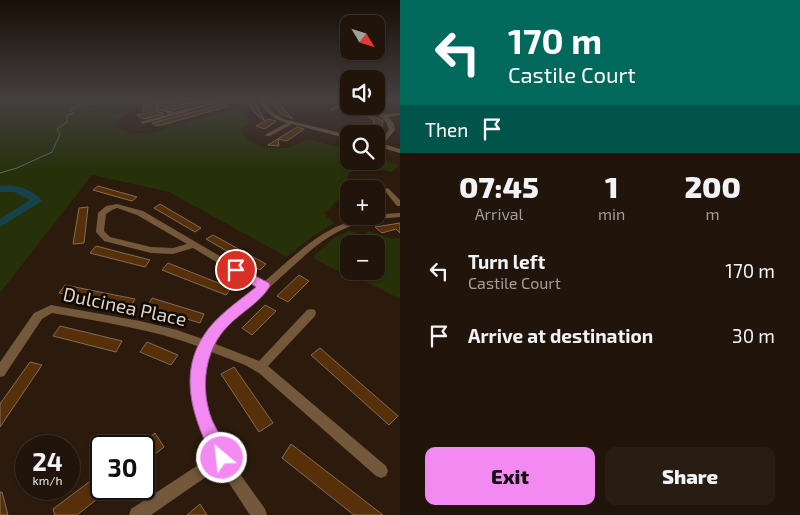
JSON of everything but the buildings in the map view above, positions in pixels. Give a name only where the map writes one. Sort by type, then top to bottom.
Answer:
[{"type":"street","points":[[268,135],[290,124]]},
{"type":"street","points":[[296,124],[340,136]]},
{"type":"street","points":[[385,138],[392,130],[391,124]]},
{"type":"street","points":[[385,147],[400,151]]},
{"type":"street","points":[[387,190],[400,204]]},
{"type":"street","points":[[193,245],[184,250],[167,252],[107,239],[100,232],[102,213],[108,208],[117,206],[133,210],[264,286]]},
{"type":"street","points":[[259,515],[222,458],[205,424],[198,392],[200,363],[207,344],[223,322],[308,248],[334,230],[368,218],[400,215]]},
{"type":"street","name":"Dulcinea Place","points":[[0,372],[38,316],[51,309],[151,327],[207,344],[260,367],[381,471]]},
{"type":"street","points":[[260,367],[311,313]]},
{"type":"street","points":[[137,515],[222,458]]},
{"type":"green space","points":[[0,124],[117,124],[117,128],[130,133],[150,133],[182,124],[248,124],[241,130],[247,140],[265,148],[290,148],[308,139],[340,148],[340,170],[357,170],[349,173],[346,180],[340,180],[340,198],[324,214],[334,223],[310,238],[287,257],[169,192],[92,175],[0,293]]},
{"type":"green space","points":[[385,161],[399,165],[392,172],[381,170],[385,170]]},
{"type":"green space","points":[[350,230],[361,235],[340,235]]},
{"type":"green space","points":[[369,231],[381,235],[364,235]]},
{"type":"green space","points":[[340,235],[340,272],[315,259],[314,256]]},
{"type":"green space","points":[[385,236],[393,239],[400,238],[400,299],[363,280],[385,280]]},
{"type":"waterway","points":[[0,173],[17,168],[52,152],[60,134],[57,129],[64,124]]},
{"type":"waterway","points":[[0,189],[9,188],[20,191],[30,195],[37,201],[13,214],[0,224]]},
{"type":"route","points":[[222,458],[205,424],[198,392],[198,377],[204,350],[213,333],[264,286],[236,270]]}]
